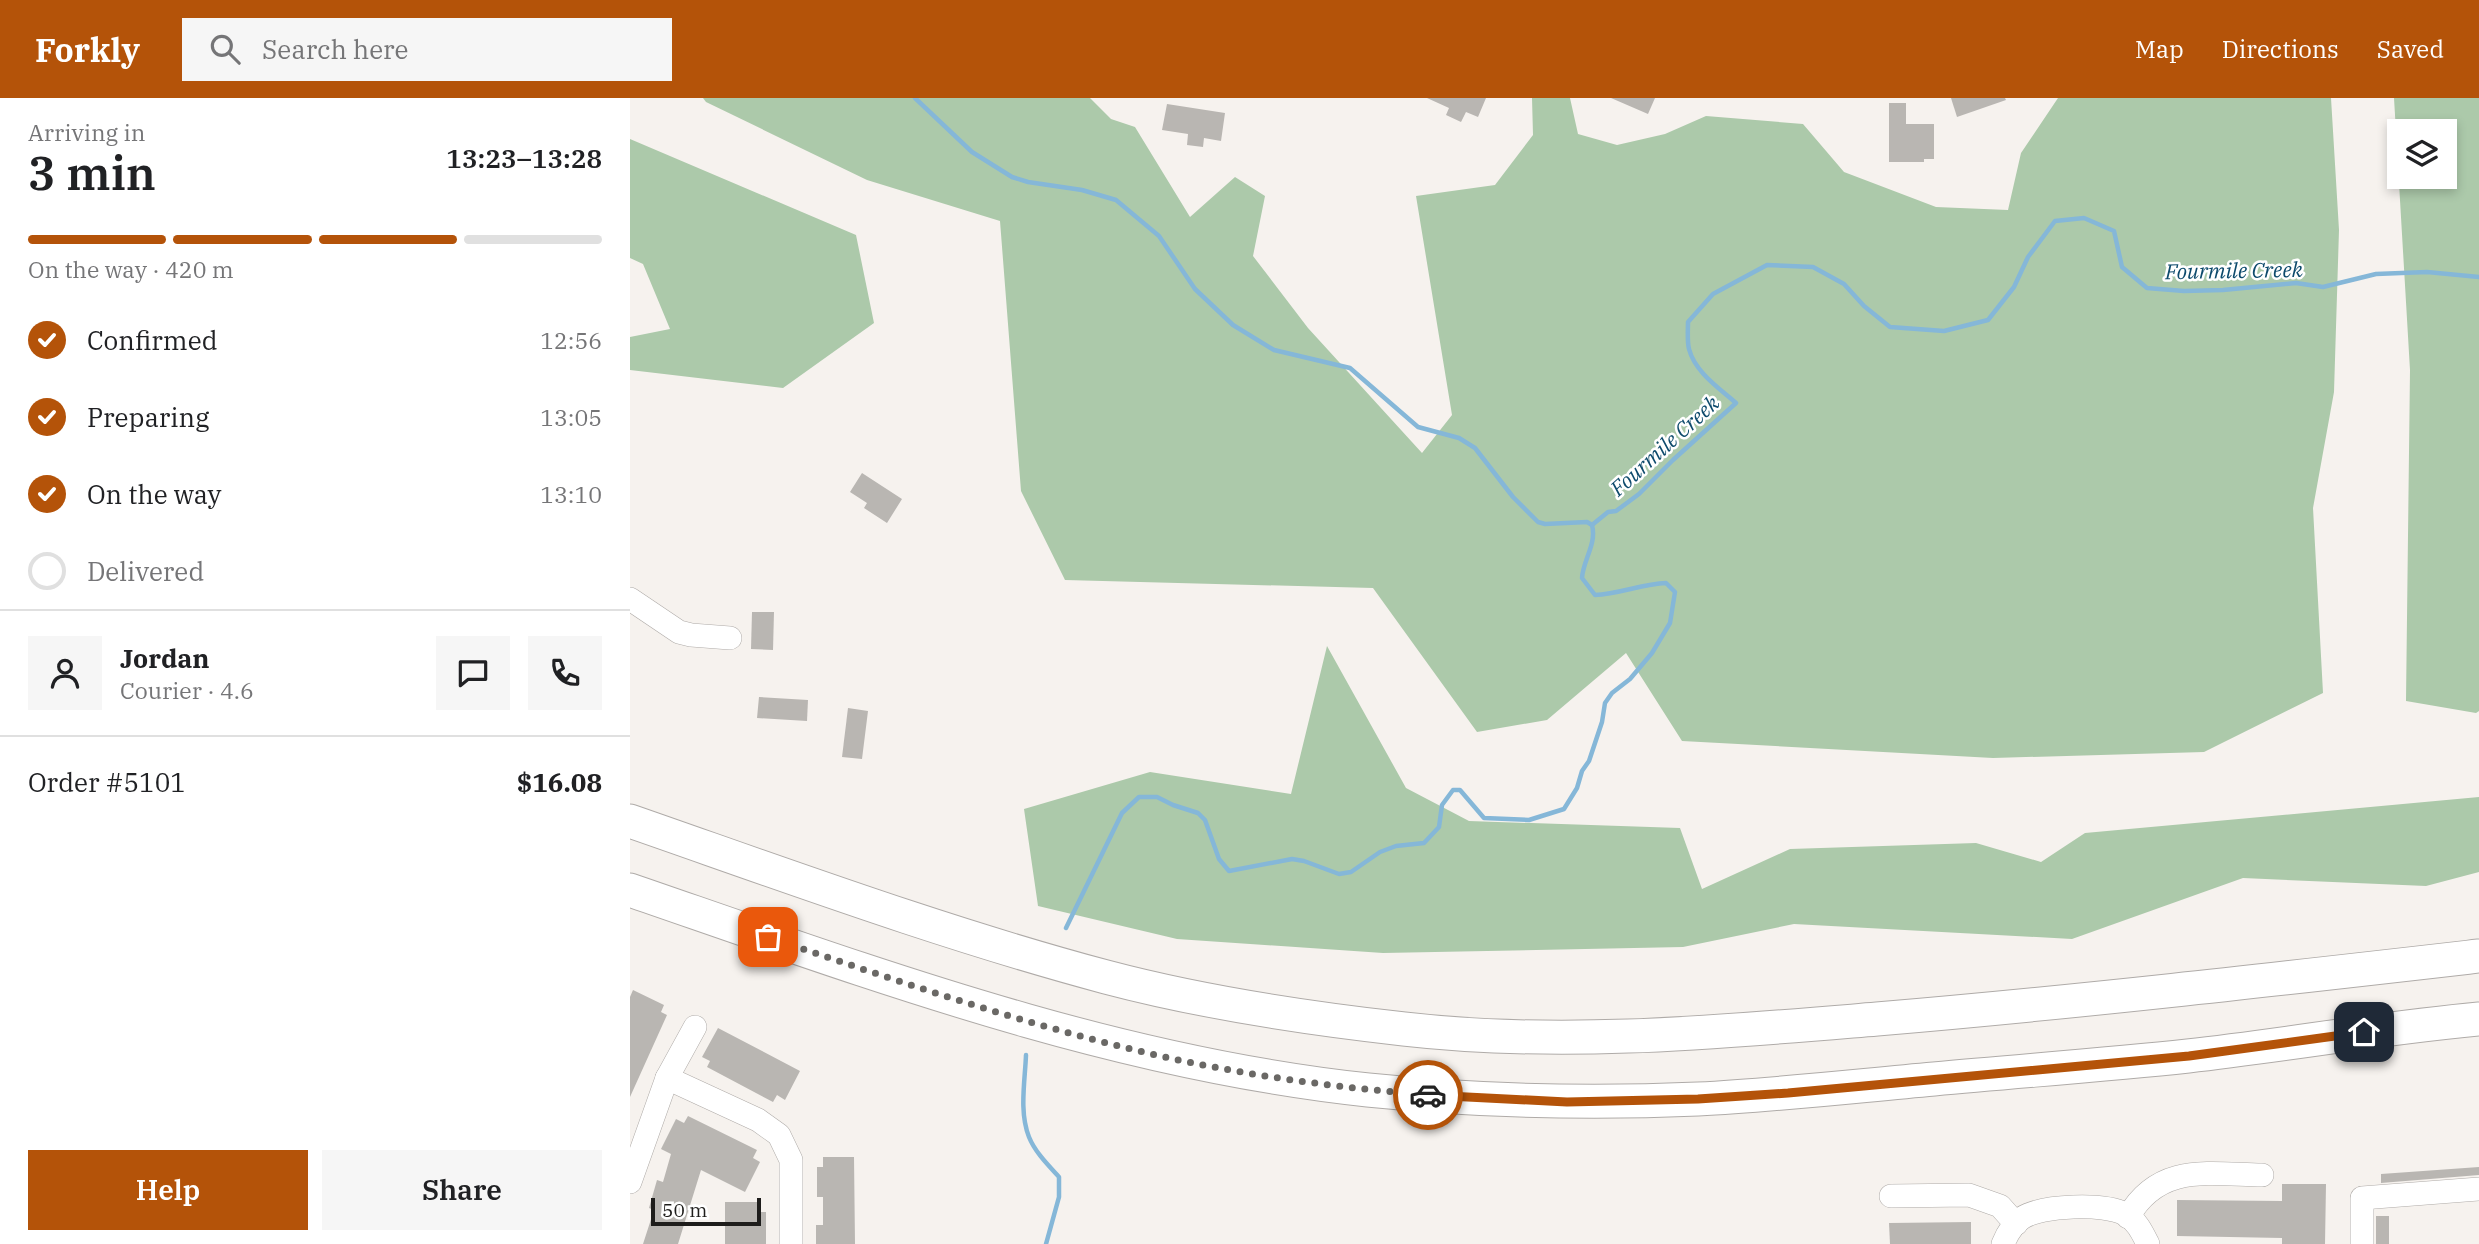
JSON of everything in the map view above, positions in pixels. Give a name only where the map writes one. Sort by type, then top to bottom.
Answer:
[{"type":"highway","points":[[630,821],[828,890],[1032,956],[1111,978],[1307,1017],[1408,1030],[1487,1036],[1577,1037],[1777,1028],[2169,990],[2479,956]]},
{"type":"highway","points":[[630,890],[1006,1015],[1140,1051],[1272,1077],[1366,1090],[1457,1097],[1567,1102],[1698,1099],[1788,1093],[2189,1056],[2479,1018]]},
{"type":"highway","points":[[2440,1022],[2479,1034]]},
{"type":"street","points":[[630,599],[680,632],[730,638]]},
{"type":"street","points":[[630,1182],[667,1078],[695,1027]]},
{"type":"street","points":[[667,1078],[758,1120],[779,1135],[791,1160],[791,1244]]},
{"type":"street","points":[[2128,1217],[2137,1200],[2166,1179],[2199,1174],[2262,1175]]},
{"type":"street","points":[[2362,1244],[2362,1198],[2479,1189]]},
{"type":"street","points":[[1891,1196],[1969,1195],[2000,1206],[2016,1224]]},
{"type":"street","points":[[2003,1244],[2024,1217],[2050,1209],[2067,1208],[2112,1210],[2128,1217],[2137,1224],[2148,1244]]},
{"type":"green space","points":[[703,98],[1090,98],[1111,119],[1135,127],[1190,217],[1235,177],[1265,196],[1253,256],[1308,328],[1422,453],[1452,415],[1416,196],[1495,185],[1533,135],[1532,98],[1570,98],[1578,134],[1617,145],[1665,134],[1706,116],[1803,124],[1844,172],[1936,207],[2008,210],[2021,153],[2058,98],[2331,98],[2339,230],[2334,392],[2313,508],[2323,693],[2204,752],[1993,758],[1682,741],[1626,653],[1547,720],[1477,732],[1373,588],[1065,580],[1021,491],[1000,221],[867,180],[706,102]]},
{"type":"green space","points":[[2394,98],[2479,98],[2479,711],[2476,713],[2406,701],[2410,370],[2399,189],[2457,189],[2457,119],[2395,119]]},
{"type":"green space","points":[[630,139],[856,235],[874,323],[783,388],[630,370],[630,337],[670,329],[643,264],[630,258]]},
{"type":"green space","points":[[1327,646],[1406,788],[1469,821],[1680,828],[1702,889],[1790,849],[1976,843],[2041,862],[2085,833],[2479,797],[2479,872],[2426,886],[2243,878],[2072,939],[1794,924],[1683,947],[1383,953],[1177,939],[1038,906],[1024,809],[1150,772],[1291,794]]},
{"type":"building","points":[[1427,98],[1486,98],[1478,117],[1466,112],[1461,122],[1446,115],[1449,108]]},
{"type":"building","points":[[1611,98],[1655,98],[1648,114]]},
{"type":"building","points":[[1951,98],[2005,98],[2006,100],[1957,117]]},
{"type":"building","points":[[1889,103],[1906,103],[1906,124],[1934,124],[1934,159],[1924,159],[1924,162],[1889,162]]},
{"type":"building","points":[[1167,104],[1225,113],[1221,141],[1204,138],[1203,147],[1187,145],[1188,134],[1162,130]]},
{"type":"building","points":[[862,473],[902,499],[887,523],[864,508],[867,503],[850,492]]},
{"type":"building","points":[[752,612],[774,612],[773,650],[751,649]]},
{"type":"building","points":[[759,697],[808,700],[807,721],[757,718]]},
{"type":"building","points":[[848,708],[868,711],[862,759],[842,757]]},
{"type":"building","points":[[633,990],[664,1005],[661,1012],[667,1015],[630,1097],[630,997]]},
{"type":"building","points":[[718,1028],[800,1071],[785,1100],[777,1095],[773,1102],[707,1067],[710,1061],[702,1057]]},
{"type":"building","points":[[688,1116],[757,1150],[753,1158],[760,1162],[745,1192],[701,1170],[678,1244],[643,1244],[654,1210],[649,1208],[657,1180],[663,1182],[671,1154],[661,1149],[676,1119],[684,1123]]},
{"type":"building","points":[[823,1157],[854,1157],[855,1244],[816,1244],[816,1225],[823,1225],[823,1197],[817,1197],[817,1167],[823,1167]]},
{"type":"building","points":[[2479,1167],[2479,1175],[2381,1183],[2381,1174]]},
{"type":"building","points":[[2282,1184],[2326,1184],[2325,1244],[2282,1244],[2282,1238],[2177,1236],[2177,1200],[2282,1201]]},
{"type":"building","points":[[725,1202],[758,1202],[758,1212],[766,1212],[766,1244],[725,1244]]},
{"type":"building","points":[[2376,1216],[2389,1216],[2389,1244],[2376,1244]]},
{"type":"building","points":[[1971,1222],[1971,1244],[1890,1244],[1889,1223]]},
{"type":"waterway","name":"Fourmile Creek","points":[[915,98],[972,152],[1012,177],[1082,190],[1116,200],[1159,236],[1195,289],[1233,325],[1274,350],[1350,368],[1418,427],[1459,438],[1475,448],[1513,497],[1538,522],[1587,522],[1592,525]]},
{"type":"waterway","name":"Fourmile Creek","points":[[1592,525],[1639,494],[1736,403],[1696,365],[1688,346],[1688,322],[1713,294],[1767,265],[1813,267],[1844,284],[1864,306],[1890,327],[1944,331],[1988,320],[2014,287],[2028,257],[2055,221],[2084,218],[2114,231],[2122,267],[2147,288],[2223,290],[2296,283],[2323,287],[2376,274],[2427,272],[2479,277]]},
{"type":"waterway","points":[[1066,928],[1122,813],[1139,797],[1157,797],[1198,813],[1205,820],[1219,859],[1229,871],[1292,859],[1339,874],[1351,872],[1380,852],[1396,846],[1424,843],[1439,827],[1442,805],[1453,790],[1460,790],[1484,818],[1529,820],[1564,809],[1589,761],[1602,722],[1605,703],[1652,653],[1670,623],[1675,592],[1666,583],[1595,595],[1582,578],[1593,539],[1592,525]]},
{"type":"waterway","points":[[1026,1055],[1023,1096],[1026,1127],[1035,1148],[1059,1177],[1059,1197],[1046,1244]]},
{"type":"way so far","points":[[768,937],[1006,1015],[1140,1051],[1272,1077],[1366,1090],[1428,1095]]},
{"type":"route","points":[[1428,1095],[1567,1102],[1698,1099],[1788,1093],[2189,1056],[2364,1032]]}]
